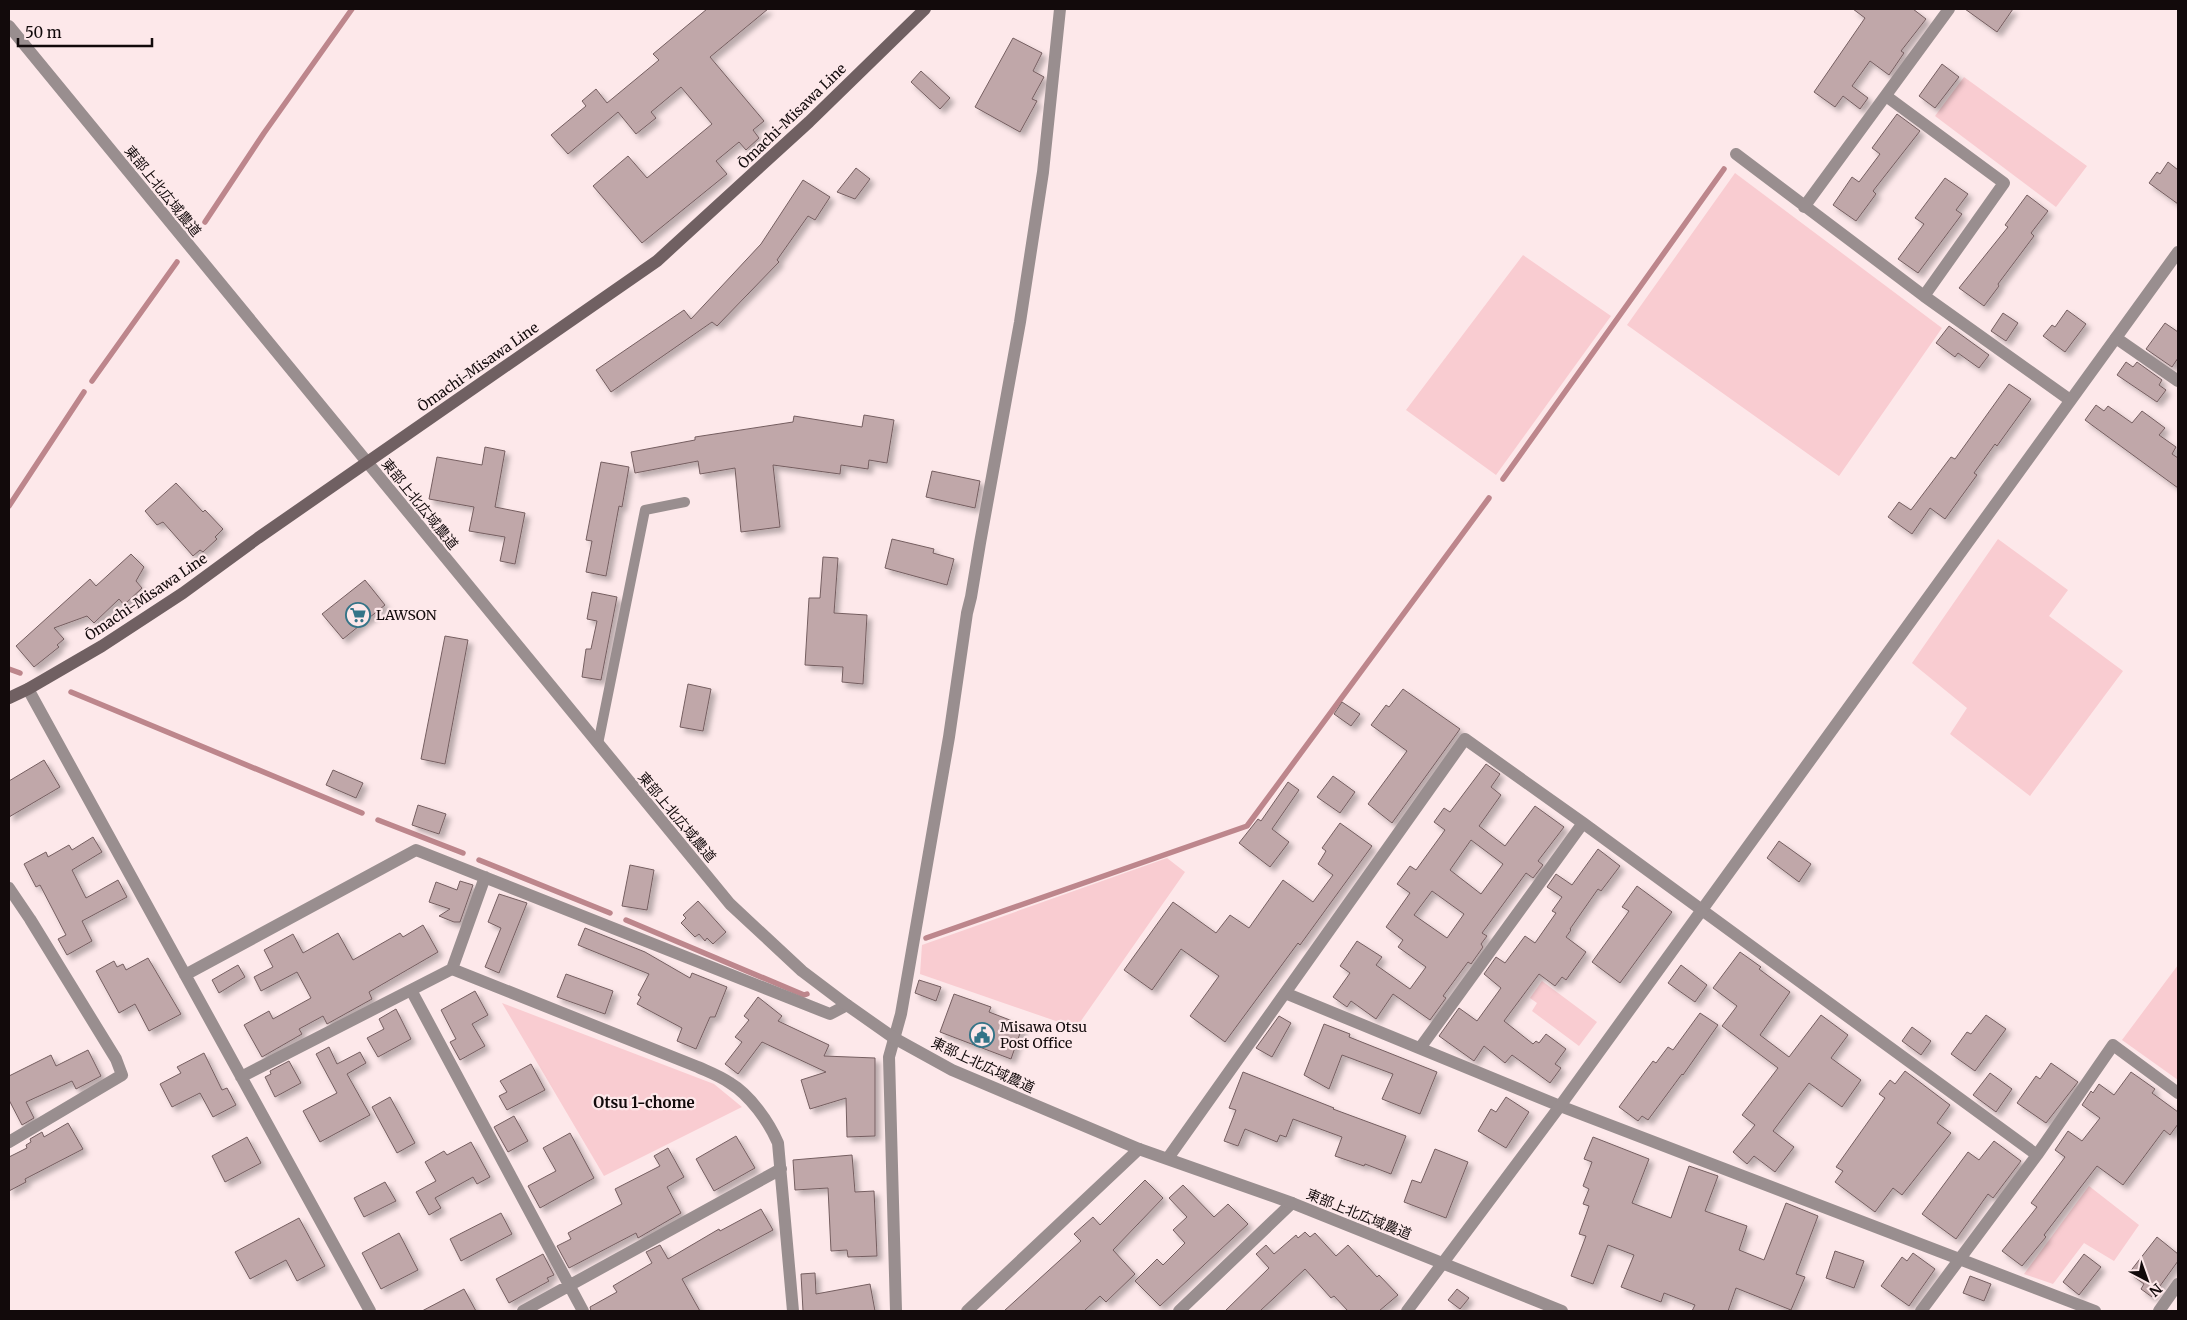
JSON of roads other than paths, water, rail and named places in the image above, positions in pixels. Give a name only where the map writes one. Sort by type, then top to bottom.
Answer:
[{"type":"main road","name":"Ōmachi-Misawa Line","points":[[9,698],[102,646],[183,593],[366,462],[657,261],[770,160],[925,9]]},
{"type":"street","points":[[896,1311],[889,1057],[903,1005],[945,756],[966,613],[971,597],[1022,312],[1043,172],[1060,9]]},
{"type":"street","points":[[1804,207],[1949,9]]},
{"type":"street","name":"東部上北広域農道","points":[[9,26],[730,904],[802,971],[847,1006],[894,1038],[952,1070],[1139,1149],[1292,1203],[1562,1311]]},
{"type":"street","points":[[1886,96],[2004,183],[1924,296]]},
{"type":"street","points":[[1736,154],[1924,296],[2070,400]]},
{"type":"street","points":[[1407,1311],[1560,1106],[2178,252]]},
{"type":"street","points":[[2116,338],[2178,381]]},
{"type":"street","points":[[28,689],[370,1311]]},
{"type":"street","points":[[1168,1158],[1465,739],[2037,1155]]},
{"type":"street","points":[[1420,1048],[1583,823]]},
{"type":"street","points":[[185,975],[416,850],[830,1014],[847,1006]]},
{"type":"street","points":[[241,1077],[452,969],[485,877]]},
{"type":"street","points":[[9,888],[116,1059],[122,1075],[9,1142]]},
{"type":"street","points":[[452,969],[698,1067],[731,1083],[756,1108],[771,1126],[778,1143],[793,1311]]},
{"type":"street","points":[[411,990],[583,1311]]},
{"type":"street","points":[[1285,993],[1560,1106],[2095,1311]]},
{"type":"street","points":[[1921,1311],[1961,1260],[2037,1155],[2113,1045],[2178,1093]]},
{"type":"street","points":[[967,1311],[1139,1149]]},
{"type":"street","points":[[523,1311],[781,1170]]},
{"type":"street","points":[[1179,1311],[1292,1203]]},
{"type":"street","points":[[2159,1311],[2178,1284]]},
{"type":"lane","points":[[598,744],[645,510],[685,502]]},
{"type":"waterway","points":[[205,222],[264,133],[352,9]]},
{"type":"waterway","points":[[1503,479],[1724,169]]},
{"type":"waterway","points":[[92,381],[177,262]]},
{"type":"waterway","points":[[9,506],[84,392]]},
{"type":"waterway","points":[[926,938],[1247,826],[1489,498]]},
{"type":"waterway","points":[[9,669],[20,673]]},
{"type":"waterway","points":[[71,692],[362,813]]},
{"type":"waterway","points":[[378,820],[463,853]]},
{"type":"waterway","points":[[479,860],[610,913]]},
{"type":"waterway","points":[[626,920],[804,995],[807,994]]},
{"type":"place","name":"LAWSON","points":[[358,615]]},
{"type":"place","name":"Misawa Otsu Post Office","points":[[982,1035]]},
{"type":"district","name":"Otsu 1-chome","points":[[644,1102]]}]
